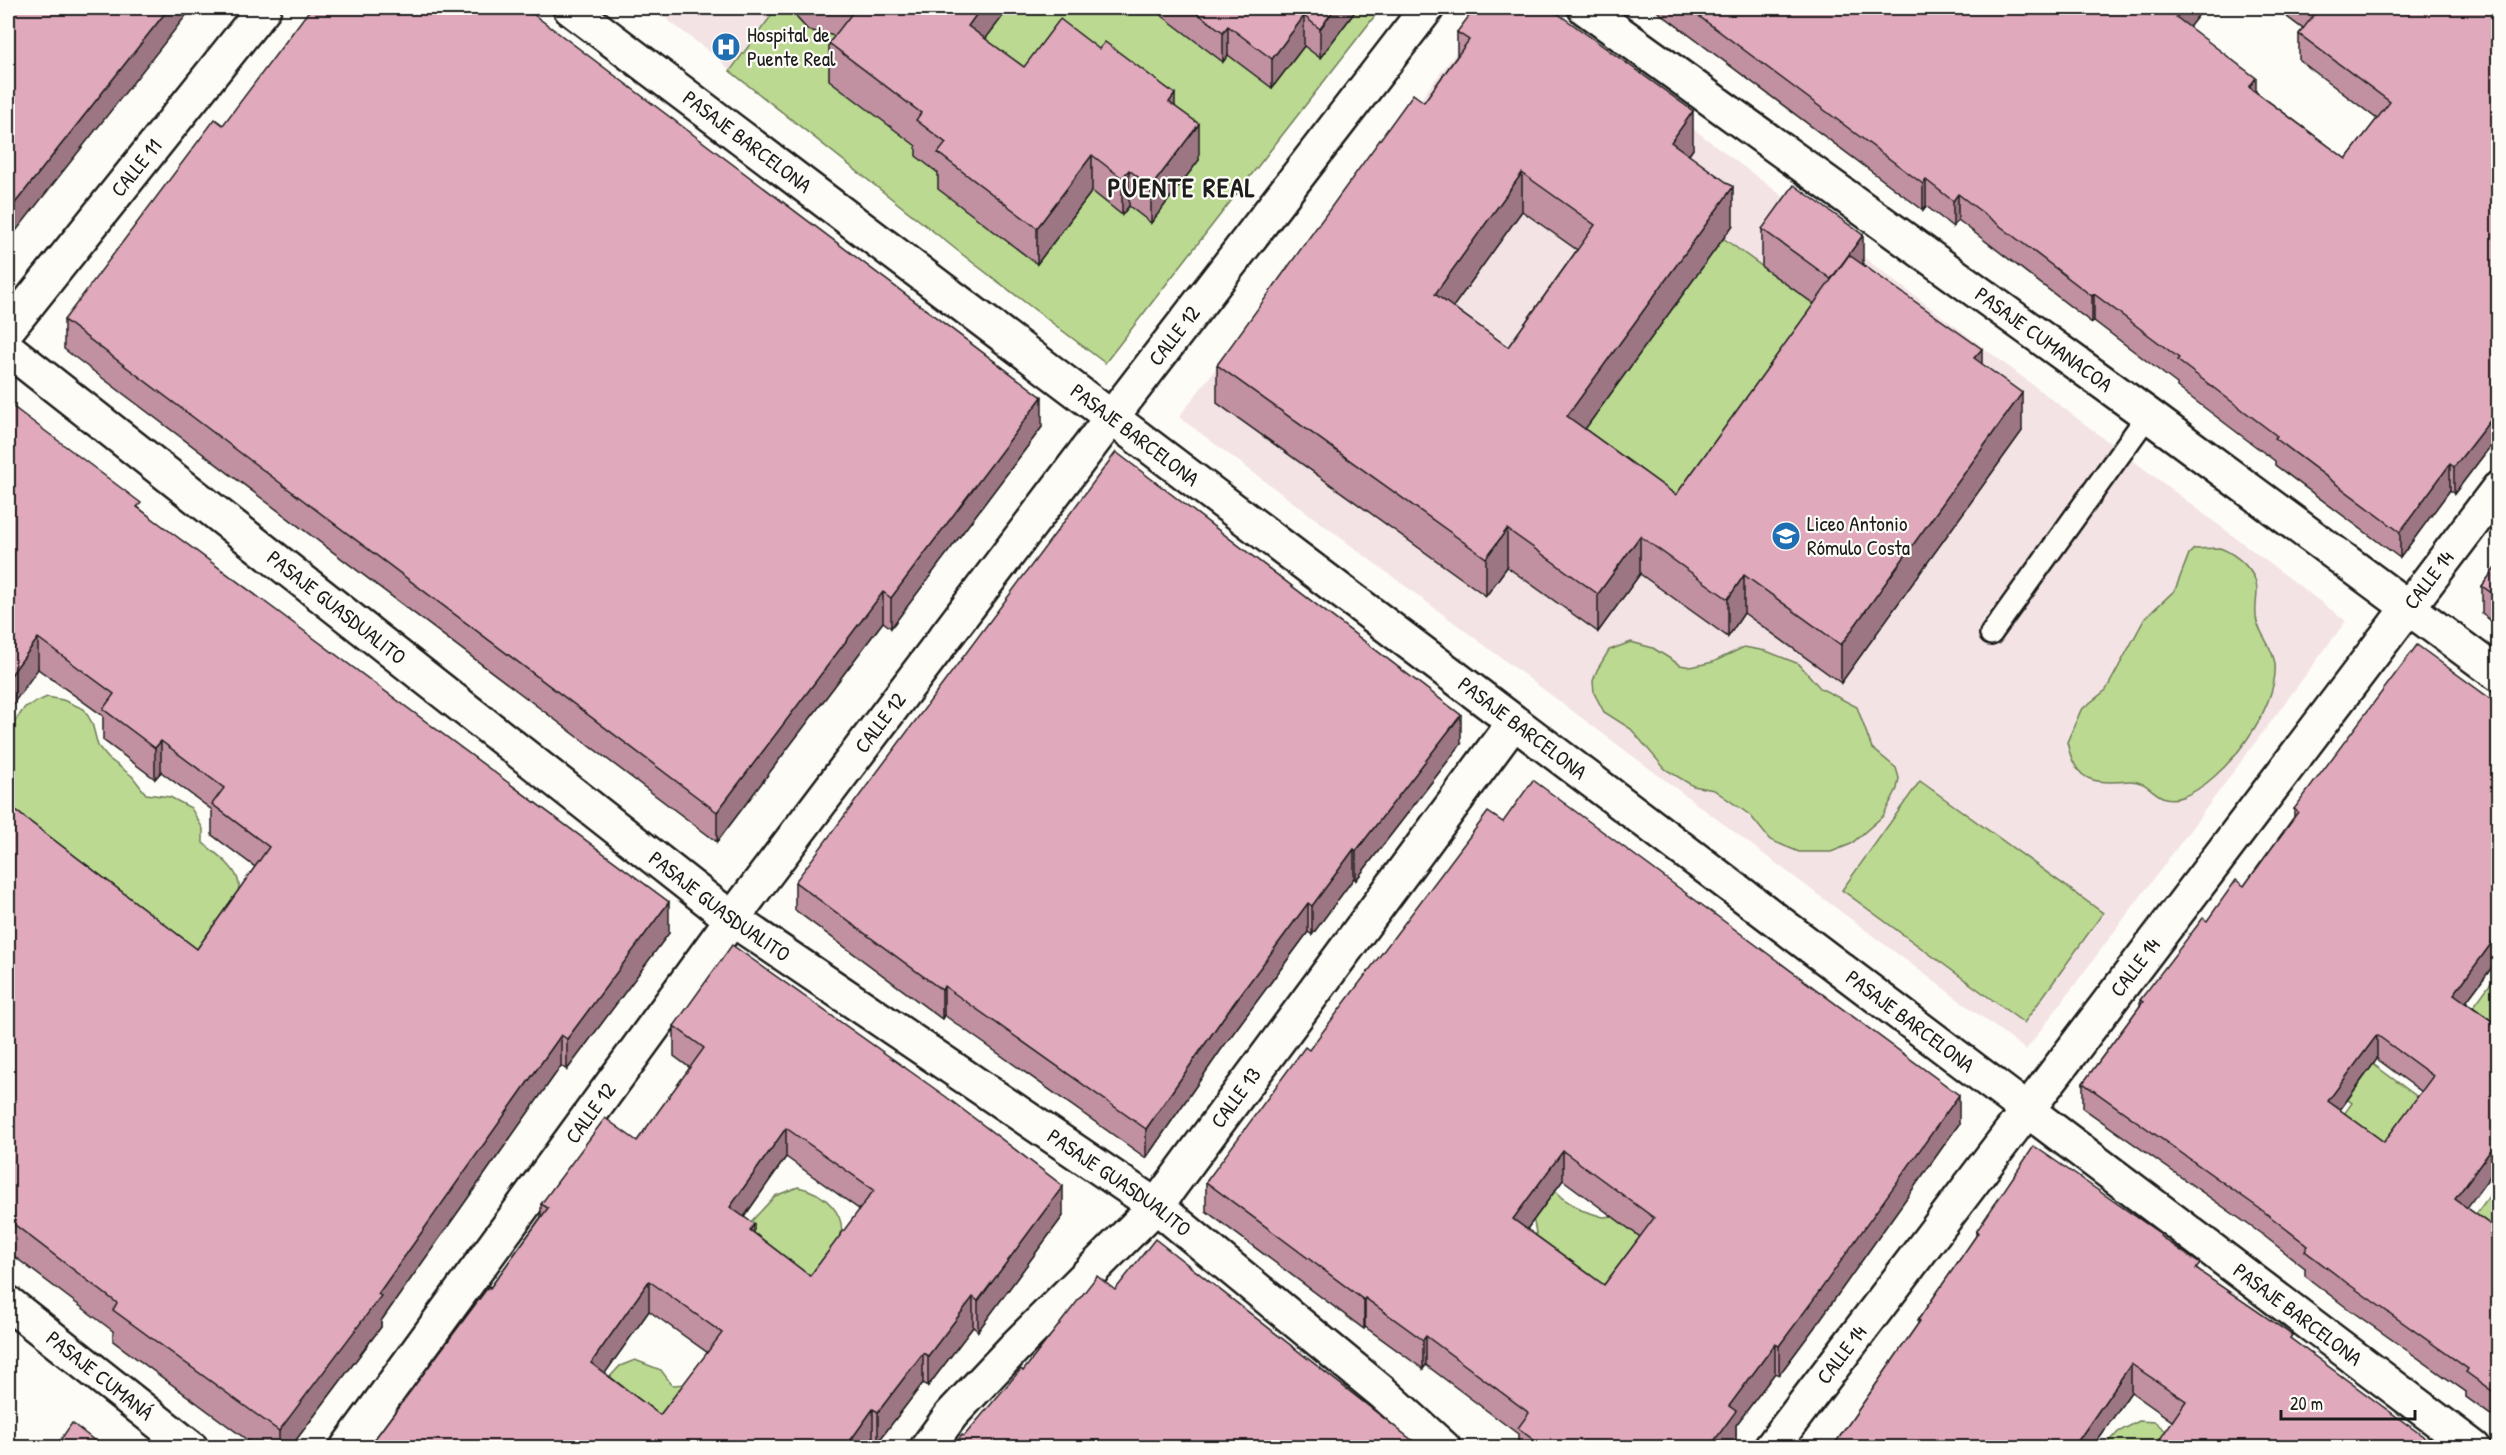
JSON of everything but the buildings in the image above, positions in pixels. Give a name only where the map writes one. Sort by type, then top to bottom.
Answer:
[{"type":"street","name":"CALLE 11","points":[[8,329],[264,8]]},
{"type":"street","name":"PASAJE BARCELONA","points":[[570,8],[2474,1448]]},
{"type":"street","name":"CALLE 12","points":[[347,1448],[732,919],[1111,418],[1427,8]]},
{"type":"street","name":"PASAJE CUMANACOA","points":[[1585,8],[2148,415],[2499,674]]},
{"type":"street","name":"PASAJE GUASDUALITO","points":[[8,349],[732,919],[1156,1206],[1383,1393],[1444,1448]]},
{"type":"street","name":"CALLE 14","points":[[1772,1448],[2499,489]]},
{"type":"street","name":"CALLE 13","points":[[927,1448],[951,1415],[1015,1347],[1156,1206],[1513,723]]},
{"type":"street","name":"PASAJE CUMANÁ","points":[[8,1303],[191,1448]]},
{"type":"lane","points":[[1991,634],[2148,415]]},
{"type":"shaded area","name":"Hospital de Puente Real","points":[[652,8],[777,8],[730,71],[719,59]]},
{"type":"shaded area","name":"Liceo Antonio Rómulo Costa","points":[[1490,8],[1533,8],[2346,621],[2026,1050],[1179,417]]},
{"type":"green space","points":[[777,8],[1381,8],[1105,363],[972,262],[730,71]]},
{"type":"green space","points":[[1723,238],[1832,317],[1676,533],[1567,454]]},
{"type":"green space","points":[[2220,548],[2239,559],[2253,576],[2257,590],[2257,622],[2274,658],[2274,682],[2258,722],[2245,742],[2214,777],[2182,797],[2173,799],[2160,796],[2144,784],[2137,782],[2105,782],[2087,778],[2075,765],[2067,742],[2081,710],[2106,690],[2145,618],[2175,590],[2189,554],[2194,549]]},
{"type":"green space","points":[[1631,642],[1653,648],[1680,665],[1691,667],[1713,662],[1744,647],[1766,651],[1799,664],[1820,688],[1857,707],[1872,748],[1896,768],[1899,778],[1897,789],[1883,816],[1851,844],[1831,852],[1799,852],[1770,840],[1750,815],[1714,790],[1693,786],[1665,769],[1631,729],[1604,712],[1594,693],[1593,681],[1609,650]]},
{"type":"green space","points":[[47,697],[63,700],[84,709],[92,723],[98,746],[108,758],[132,776],[146,794],[170,797],[191,808],[203,829],[203,843],[225,861],[235,873],[239,885],[238,891],[223,920],[200,954],[8,822],[8,731],[25,707]]},
{"type":"green space","points":[[1920,781],[2103,913],[2024,1023],[1842,890]]},
{"type":"green space","points":[[2498,973],[2498,1041],[2466,1017]]},
{"type":"green space","points":[[2335,1036],[2423,1101],[2381,1158],[2336,1125],[2352,1103],[2310,1072]]},
{"type":"green space","points":[[1524,1160],[1562,1198],[1581,1210],[1603,1217],[1625,1215],[1646,1224],[1616,1286],[1599,1289],[1538,1244],[1534,1222],[1529,1216]]},
{"type":"green space","points":[[2498,1184],[2498,1243],[2470,1222]]},
{"type":"green space","points":[[798,1187],[825,1199],[832,1206],[841,1223],[839,1243],[818,1279],[789,1273],[746,1227],[775,1196]]},
{"type":"green space","points":[[635,1360],[661,1370],[672,1385],[687,1384],[666,1421],[602,1385],[620,1366]]},
{"type":"green space","points":[[2139,1421],[2155,1422],[2167,1432],[2164,1447],[2104,1448],[2118,1432]]},
{"type":"place","name":"Hospital de Puente Real","points":[[726,47]]},
{"type":"place","name":"Liceo Antonio Rómulo Costa","points":[[1786,536]]},
{"type":"district","name":"PUENTE REAL","points":[[1182,188]]}]
